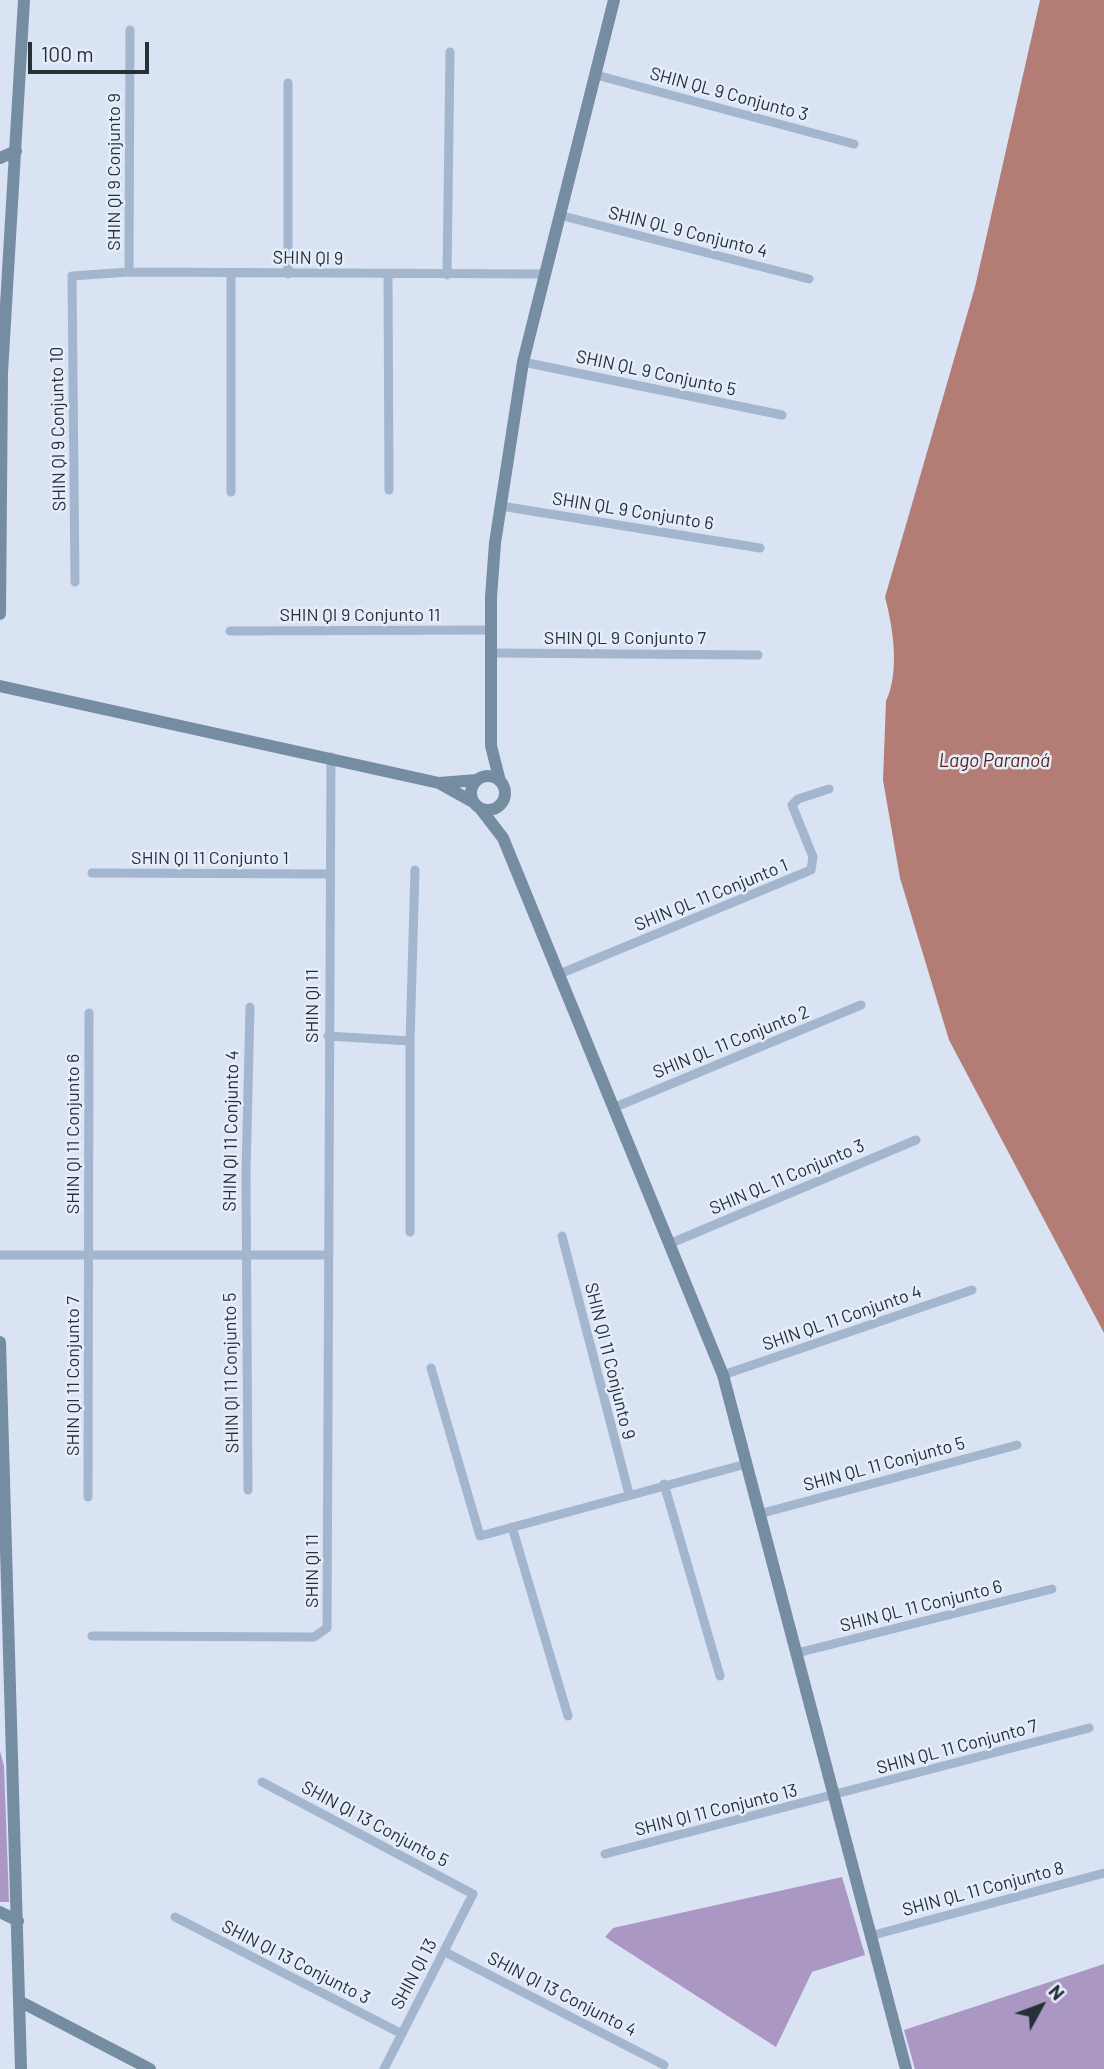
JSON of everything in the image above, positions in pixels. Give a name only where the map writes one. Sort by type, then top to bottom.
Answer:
[{"type":"street","points":[[0,614],[2,373],[24,0]]},
{"type":"street","points":[[503,838],[504,788],[491,746],[492,570],[523,362],[614,0]]},
{"type":"street","name":"SHIN QI 9 Conjunto 9","points":[[129,272],[130,30]]},
{"type":"street","points":[[447,275],[450,52]]},
{"type":"street","name":"SHIN QL 9 Conjunto 3","points":[[596,75],[854,144]]},
{"type":"street","points":[[288,83],[288,274]]},
{"type":"street","points":[[0,158],[16,151]]},
{"type":"street","name":"SHIN QL 9 Conjunto 4","points":[[559,215],[809,279]]},
{"type":"street","name":"SHIN QI 9","points":[[72,276],[129,272],[543,274]]},
{"type":"street","points":[[231,273],[231,492]]},
{"type":"street","points":[[388,275],[388,490]]},
{"type":"street","name":"SHIN QI 9 Conjunto 10","points":[[72,276],[75,582]]},
{"type":"street","name":"SHIN QL 9 Conjunto 5","points":[[523,362],[782,415]]},
{"type":"street","name":"SHIN QL 9 Conjunto 6","points":[[501,506],[760,548]]},
{"type":"street","name":"SHIN QI 9 Conjunto 11","points":[[230,631],[491,630]]},
{"type":"street","name":"SHIN QL 9 Conjunto 7","points":[[492,653],[758,655]]},
{"type":"street","points":[[0,685],[439,783],[477,805],[492,810],[503,802]]},
{"type":"street","points":[[491,746],[478,780],[472,787],[477,805],[503,838],[723,1376],[906,2069]]},
{"type":"street","name":"SHIN QI 11","points":[[92,1636],[314,1637],[324,1633],[328,1622],[331,757]]},
{"type":"street","points":[[439,783],[492,777],[500,781]]},
{"type":"street","name":"SHIN QL 11 Conjunto 1","points":[[557,975],[811,870],[813,857],[792,805],[798,799],[829,789]]},
{"type":"street","points":[[410,1232],[410,1041],[415,870]]},
{"type":"street","name":"SHIN QI 11 Conjunto 1","points":[[92,873],[329,874]]},
{"type":"street","name":"SHIN QL 11 Conjunto 2","points":[[613,1108],[862,1005]]},
{"type":"street","name":"SHIN QI 11 Conjunto 4","points":[[246,1255],[250,1007]]},
{"type":"street","name":"SHIN QI 11 Conjunto 6","points":[[88,1256],[89,1013]]},
{"type":"street","points":[[328,1036],[410,1041]]},
{"type":"street","name":"SHIN QL 11 Conjunto 3","points":[[669,1244],[916,1140]]},
{"type":"street","name":"SHIN QI 11 Conjunto 9","points":[[562,1236],[629,1494]]},
{"type":"street","points":[[0,1255],[329,1255]]},
{"type":"street","name":"SHIN QI 11 Conjunto 5","points":[[246,1255],[248,1490]]},
{"type":"street","name":"SHIN QI 11 Conjunto 7","points":[[88,1256],[88,1497]]},
{"type":"street","name":"SHIN QL 11 Conjunto 4","points":[[723,1376],[972,1290]]},
{"type":"street","points":[[0,1342],[21,2069]]},
{"type":"street","points":[[431,1368],[480,1536],[664,1484],[746,1464]]},
{"type":"street","name":"SHIN QL 11 Conjunto 5","points":[[759,1514],[1017,1445]]},
{"type":"street","points":[[664,1484],[720,1676]]},
{"type":"street","points":[[512,1528],[568,1716]]},
{"type":"street","name":"SHIN QL 11 Conjunto 6","points":[[797,1653],[1052,1589]]},
{"type":"street","name":"SHIN QL 11 Conjunto 7","points":[[834,1796],[1089,1728]]},
{"type":"street","name":"SHIN QI 13 Conjunto 5","points":[[262,1782],[473,1895]]},
{"type":"street","name":"SHIN QI 11 Conjunto 13","points":[[605,1854],[834,1796]]},
{"type":"street","name":"SHIN QL 11 Conjunto 8","points":[[870,1936],[1104,1873]]},
{"type":"street","name":"SHIN QI 13","points":[[384,2069],[473,1895]]},
{"type":"street","points":[[0,1912],[18,1921]]},
{"type":"street","name":"SHIN QI 13 Conjunto 3","points":[[175,1917],[402,2034]]},
{"type":"street","name":"SHIN QI 13 Conjunto 4","points":[[445,1952],[664,2065]]},
{"type":"street","points":[[21,2002],[150,2069]]},
{"type":"street","points":[[21,2024],[31,2016],[46,2015]]},
{"type":"shaded area","points":[[0,1751],[4,1766],[9,1902],[0,1902]]},
{"type":"shaded area","points":[[842,1877],[865,1955],[812,1972],[776,2047],[605,1937],[613,1928]]},
{"type":"shaded area","points":[[1104,1964],[1104,2069],[915,2069],[904,2030]]},
{"type":"water","name":"Lago Paranoá","points":[[1040,0],[1104,0],[1104,1333],[949,1040],[900,878],[883,780],[886,701],[894,663],[893,635],[885,597],[975,287]]}]
